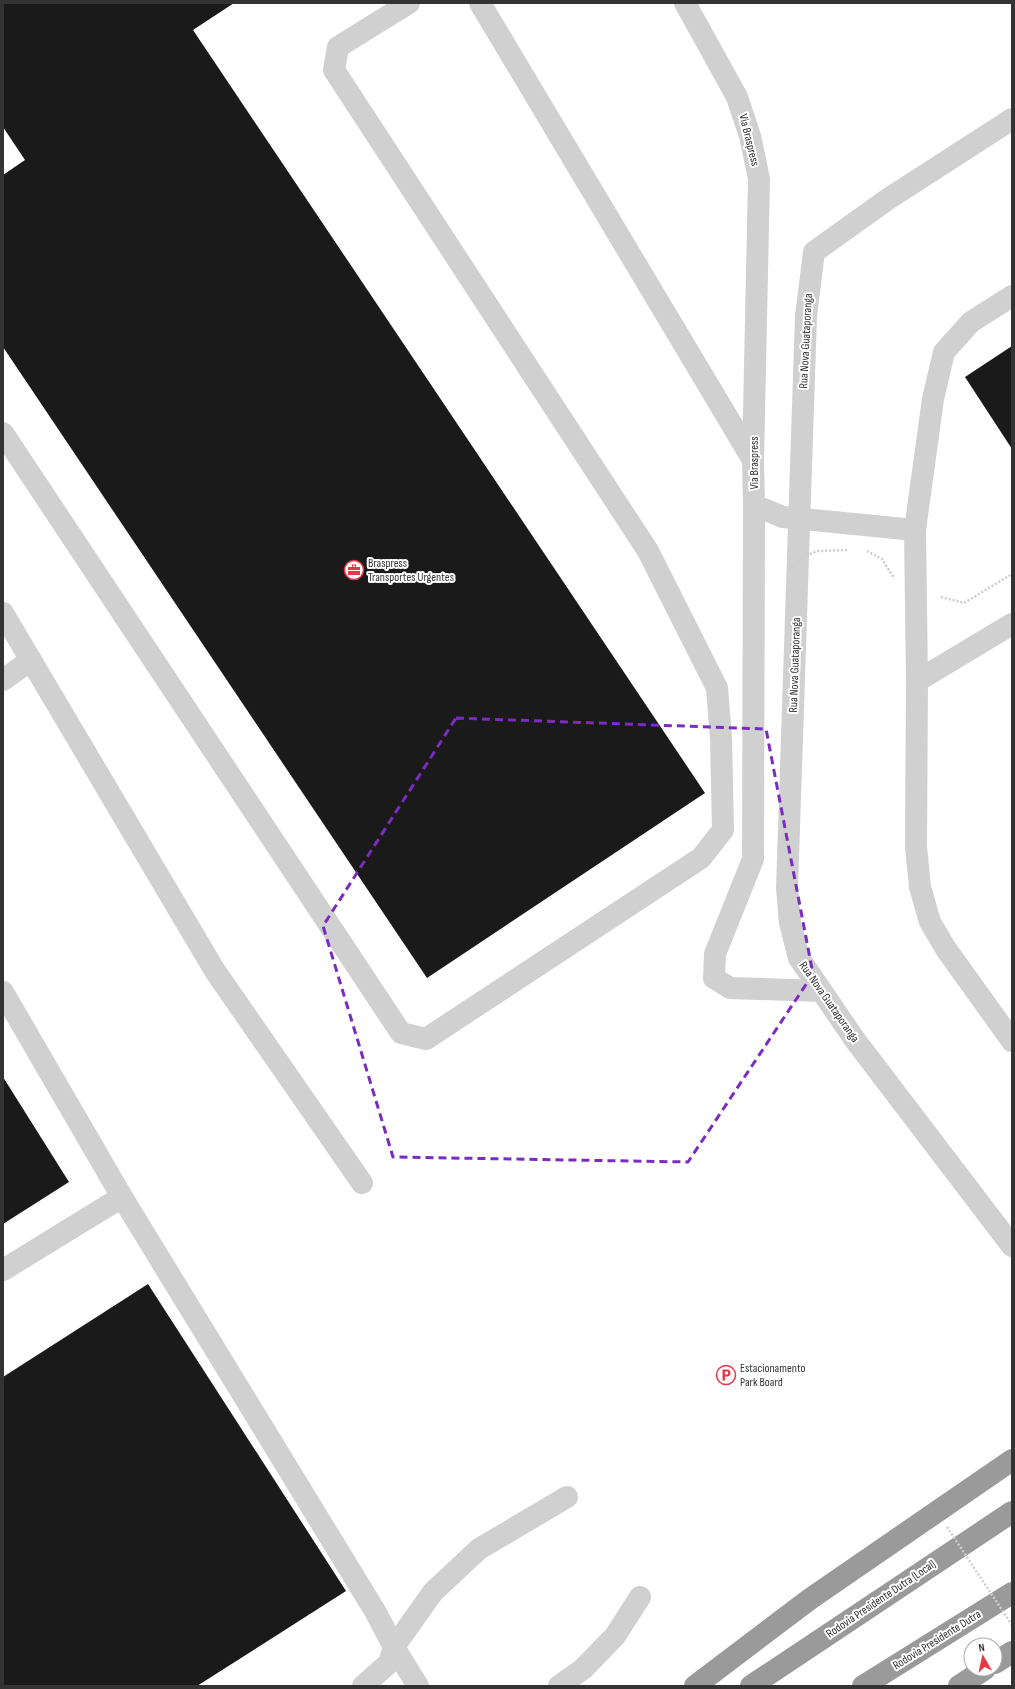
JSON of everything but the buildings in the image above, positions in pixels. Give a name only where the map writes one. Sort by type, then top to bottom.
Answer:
[{"type":"highway","points":[[695,1686],[810,1598],[1012,1460]]},
{"type":"highway","name":"Rodovia Presidente Dutra (Local)","points":[[751,1686],[1012,1512]]},
{"type":"highway","name":"Rodovia Presidente Dutra","points":[[863,1686],[1012,1593]]},
{"type":"highway","points":[[1003,1658],[1012,1652]]},
{"type":"highway","points":[[959,1686],[973,1677]]},
{"type":"street","points":[[3,433],[401,1033],[426,1039],[701,858],[723,830],[721,738],[717,688],[648,551],[334,70],[338,47],[409,3]]},
{"type":"street","points":[[480,3],[753,460]]},
{"type":"street","name":"Via Braspress","points":[[686,3],[738,97],[750,136],[759,179],[753,460],[754,505],[783,517],[915,530]]},
{"type":"street","name":"Rua Nova Guataporanga","points":[[1012,119],[888,199],[814,252],[806,316],[788,888],[790,923],[799,958],[860,1046],[1012,1246]]},
{"type":"street","points":[[1012,296],[971,322],[944,352],[932,399],[915,530],[917,681],[916,846],[920,887],[930,922],[946,949],[1012,1041]]},
{"type":"street","points":[[754,505],[753,859],[715,954],[714,978],[730,988],[821,991]]},
{"type":"street","points":[[3,613],[215,971],[362,1183]]},
{"type":"street","points":[[917,681],[1012,624]]},
{"type":"street","points":[[3,680],[31,660]]},
{"type":"street","points":[[3,992],[122,1197],[371,1604],[394,1647],[418,1686]]},
{"type":"street","points":[[3,1270],[122,1197]]},
{"type":"street","points":[[363,1686],[389,1663],[394,1647],[434,1592],[479,1549],[566,1497]]},
{"type":"street","points":[[559,1686],[583,1669],[615,1636],[640,1597]]},
{"type":"path","points":[[789,572],[804,556],[818,551],[849,550]]},
{"type":"path","points":[[865,550],[882,559],[894,578],[916,586],[938,597],[964,603],[1012,574]]},
{"type":"path","points":[[947,1527],[1012,1625]]},
{"type":"highlighted area","points":[[456,718],[766,729],[813,974],[688,1162],[393,1157],[323,926]]},
{"type":"place","name":"Braspress Transportes Urgentes","points":[[354,570]]},
{"type":"place","name":"Estacionamento Park Board","points":[[726,1375]]}]
